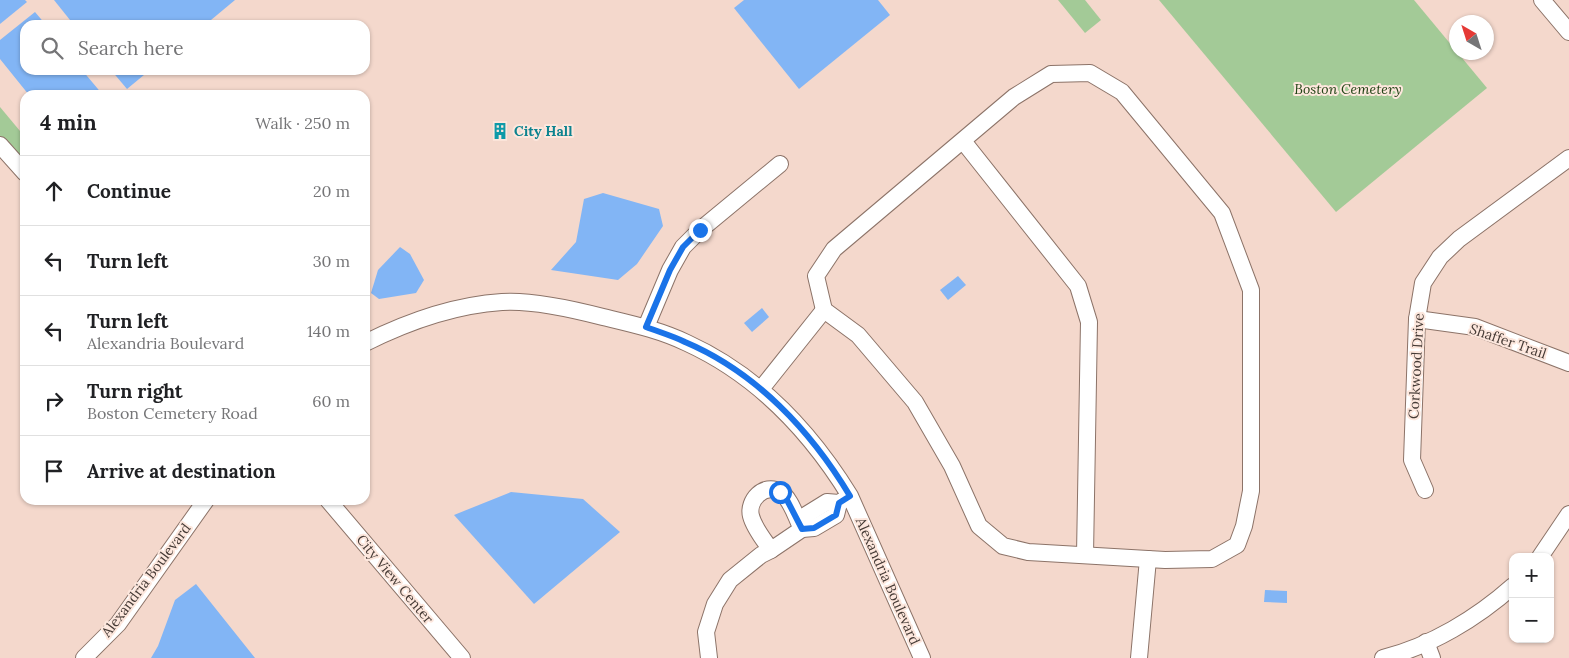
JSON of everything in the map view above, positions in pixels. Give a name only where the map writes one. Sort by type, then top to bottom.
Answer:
[{"type":"street","points":[[1542,0],[1569,32]]},
{"type":"street","points":[[1090,73],[1122,92],[1222,212],[1251,290],[1251,491],[1244,526],[1236,545],[1212,559],[1148,559],[1028,552],[1003,546],[980,526],[952,466],[915,402],[858,335],[824,310],[816,276],[834,249],[962,141],[1014,97],[1051,74],[1090,73]]},
{"type":"street","points":[[962,141],[1078,286],[1089,322],[1085,555]]},
{"type":"street","points":[[0,146],[20,168]]},
{"type":"street","name":"Corkwood Drive","points":[[1425,490],[1412,460],[1417,319],[1423,283],[1440,257],[1459,239],[1569,158]]},
{"type":"street","points":[[646,327],[670,270],[683,247],[700,230],[780,164]]},
{"type":"street","name":"Alexandria Boulevard","points":[[370,341],[390,331],[440,314],[503,302],[580,311],[646,327],[686,342],[701,350],[761,389],[810,438],[835,471],[844,499],[922,658]]},
{"type":"street","points":[[761,389],[824,310]]},
{"type":"street","name":"Shaffer Trail","points":[[1417,319],[1474,327],[1569,363]]},
{"type":"street","points":[[771,550],[751,516],[752,502],[761,492],[768,489],[780,492],[787,500],[802,529]]},
{"type":"street","points":[[708,658],[706,632],[715,604],[730,580],[761,555],[802,529],[806,515],[827,502],[844,499]]},
{"type":"street","name":"Alexandria Boulevard","points":[[84,658],[118,624],[202,505]]},
{"type":"street","name":"City View Center","points":[[332,505],[462,658]]},
{"type":"street","points":[[1543,553],[1569,514]]},
{"type":"street","points":[[1139,658],[1148,559]]},
{"type":"street","points":[[1383,658],[1426,642],[1460,625],[1494,603],[1509,590]]},
{"type":"street","points":[[1426,642],[1432,658]]},
{"type":"green space","points":[[1058,0],[1085,0],[1101,20],[1085,33]]},
{"type":"green space","name":"Boston Cemetery","points":[[1159,0],[1414,0],[1449,42],[1449,60],[1464,60],[1487,88],[1336,212]]},
{"type":"green space","points":[[0,107],[20,131],[20,158],[0,136]]},
{"type":"water","points":[[0,0],[25,0],[27,2],[0,24]]},
{"type":"water","points":[[54,0],[235,0],[211,20],[70,20]]},
{"type":"water","points":[[744,0],[878,0],[890,15],[799,89],[734,8]]},
{"type":"water","points":[[35,12],[42,20],[25,20]]},
{"type":"water","points":[[20,24],[20,75],[86,75],[99,90],[25,90],[0,59],[0,40]]},
{"type":"water","points":[[115,75],[144,75],[127,89]]},
{"type":"water","points":[[603,193],[659,209],[663,226],[637,264],[618,280],[551,270],[576,242],[584,199]]},
{"type":"water","points":[[400,247],[410,254],[424,280],[416,293],[379,299],[371,293],[378,270]]},
{"type":"water","points":[[958,276],[966,285],[948,300],[940,290]]},
{"type":"water","points":[[762,308],[769,317],[752,332],[744,323]]},
{"type":"water","points":[[511,492],[583,499],[620,532],[534,604],[454,515]]},
{"type":"water","points":[[196,584],[255,658],[151,658],[158,646],[175,600]]},
{"type":"water","points":[[1265,590],[1287,591],[1287,603],[1264,602]]},
{"type":"place","name":"City Hall","points":[[500,131]]},
{"type":"route","points":[[700,230],[683,247],[670,270],[646,327],[686,342],[701,350],[761,389],[810,438],[835,471],[850,496],[839,503],[836,515],[814,528],[802,529],[787,500],[780,492]]}]
